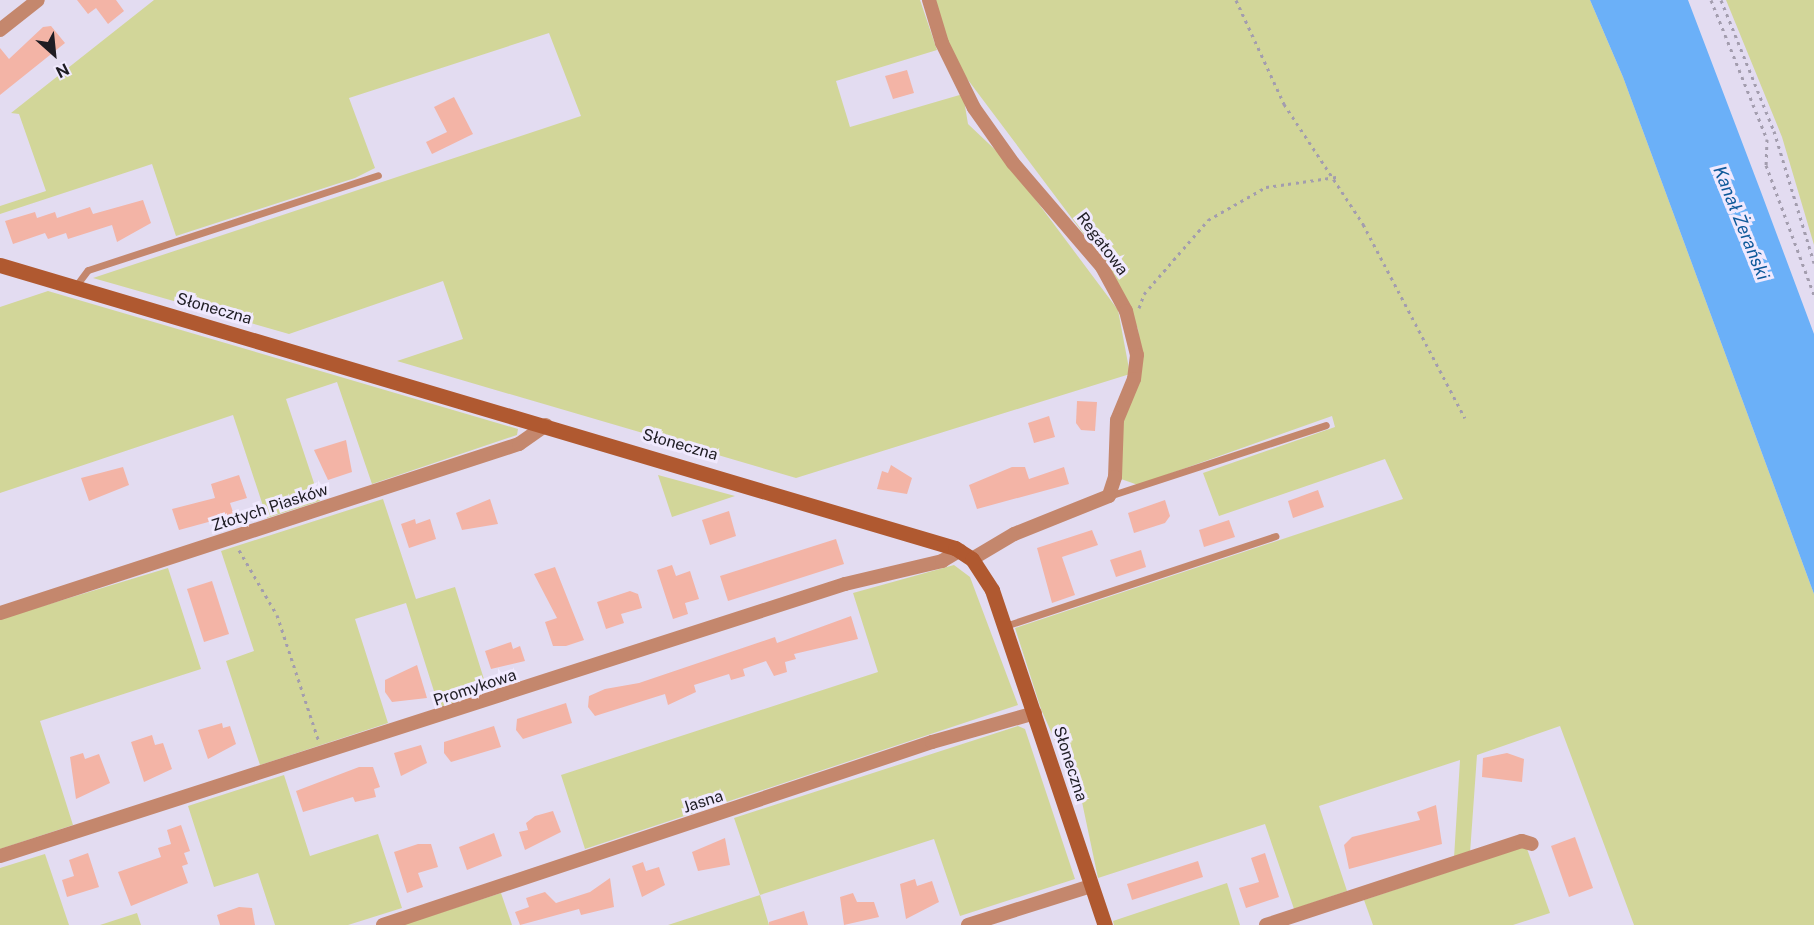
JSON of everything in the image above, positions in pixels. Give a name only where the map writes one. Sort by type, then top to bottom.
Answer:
[{"type":"street","points":[[0,30],[38,0]]},
{"type":"street","name":"Regatowa","points":[[929,0],[942,43],[974,108],[1013,163],[1102,267],[1132,328],[1135,373],[1118,420],[1115,477],[1109,496]]},
{"type":"street","name":"Słoneczna","points":[[0,266],[546,425],[966,555],[1004,626],[1105,925]]},
{"type":"street","name":"Złotych Piasków","points":[[0,613],[519,444],[546,425]]},
{"type":"street","points":[[966,555],[1109,496]]},
{"type":"street","name":"Promykowa","points":[[0,855],[323,755],[845,584],[966,555]]},
{"type":"street","name":"Jasna","points":[[383,925],[932,742],[1035,713]]},
{"type":"street","points":[[1266,925],[1522,841],[1532,844]]},
{"type":"street","points":[[968,925],[1091,886]]},
{"type":"lane","points":[[75,287],[88,270],[378,175]]},
{"type":"lane","points":[[1109,496],[1326,425]]},
{"type":"lane","points":[[1004,626],[1275,536]]},
{"type":"path","points":[[1236,0],[1284,104],[1336,177],[1465,418]]},
{"type":"path","points":[[1712,0],[1767,139],[1766,165],[1814,295]]},
{"type":"path","points":[[1721,0],[1774,131],[1814,263]]},
{"type":"path","points":[[1132,328],[1144,294],[1208,220],[1266,187],[1336,177]]},
{"type":"path","points":[[233,537],[278,615],[323,755]]},
{"type":"green space","points":[[154,0],[920,0],[937,50],[836,81],[850,127],[963,94],[968,124],[1006,160],[1118,310],[1130,374],[796,478],[397,361],[463,339],[443,281],[289,334],[93,278],[581,116],[549,33],[349,98],[375,168],[355,178],[176,236],[152,164],[0,214],[0,206],[46,191],[19,114],[11,113]]},
{"type":"green space","points":[[936,0],[1590,0],[1623,77],[1814,594],[1814,925],[1634,925],[1560,726],[1477,755],[1470,853],[1454,858],[1460,760],[1319,806],[1347,891],[1294,909],[1265,824],[1098,878],[1082,802],[1041,709],[1015,628],[1403,499],[1385,459],[1219,516],[1203,473],[1335,427],[1332,416],[1138,485],[1121,479],[1123,419],[1142,367],[1138,329],[1107,265],[965,76],[938,25]]},
{"type":"green space","points":[[1726,0],[1814,0],[1814,245],[1782,137]]},
{"type":"green space","points":[[48,291],[518,429],[517,435],[372,484],[337,382],[286,399],[320,501],[267,518],[233,415],[0,493],[0,307]]},
{"type":"green space","points":[[658,475],[735,496],[672,517]]},
{"type":"green space","points":[[383,499],[416,599],[455,587],[488,692],[439,707],[406,603],[355,619],[388,723],[260,765],[226,661],[254,651],[221,551]]},
{"type":"green space","points":[[954,565],[970,577],[1018,705],[585,849],[561,775],[878,672],[853,593]]},
{"type":"green space","points":[[168,568],[201,669],[40,721],[73,825],[0,849],[0,619]]},
{"type":"green space","points":[[1018,726],[1025,729],[1075,879],[960,916],[934,839],[760,895],[734,818]]},
{"type":"green space","points":[[284,775],[310,856],[378,834],[402,908],[348,925],[275,925],[258,873],[214,887],[188,806]]},
{"type":"green space","points":[[1526,846],[1550,913],[1513,925],[1373,925],[1364,900]]},
{"type":"green space","points":[[45,854],[69,925],[0,925],[0,868]]},
{"type":"green space","points":[[1227,883],[1240,925],[1114,925],[1113,921]]},
{"type":"green space","points":[[501,893],[512,925],[402,925]]},
{"type":"green space","points":[[760,895],[769,925],[668,925]]},
{"type":"green space","points":[[137,913],[141,925],[100,925]]},
{"type":"water","name":"Kanał Żerański","points":[[1590,0],[1688,0],[1761,192],[1814,334],[1814,594],[1623,77]]},
{"type":"building","points":[[77,0],[116,0],[124,11],[108,24],[96,8],[88,14]]},
{"type":"building","points":[[51,26],[65,43],[0,95],[0,48],[9,59],[43,27]]},
{"type":"building","points":[[907,70],[914,93],[893,99],[885,76]]},
{"type":"building","points":[[454,97],[473,134],[432,154],[426,142],[447,132],[434,107]]},
{"type":"building","points":[[143,200],[151,223],[117,242],[112,225],[68,239],[66,233],[48,239],[45,233],[13,244],[5,221],[35,212],[37,218],[55,212],[57,218],[90,207],[93,214]]},
{"type":"building","points":[[1077,401],[1097,402],[1095,431],[1081,430],[1076,423]]},
{"type":"building","points":[[1049,416],[1055,437],[1034,443],[1028,423]]},
{"type":"building","points":[[346,440],[352,472],[328,480],[314,450]]},
{"type":"building","points":[[891,465],[912,478],[907,494],[877,489],[882,471],[888,473]]},
{"type":"building","points":[[123,467],[129,485],[89,501],[81,478]]},
{"type":"building","points":[[1012,467],[1025,467],[1029,479],[1064,467],[1069,484],[977,509],[969,485]]},
{"type":"building","points":[[239,475],[247,498],[230,503],[234,515],[179,530],[172,509],[215,498],[211,484]]},
{"type":"building","points":[[1318,490],[1324,507],[1293,518],[1288,501]]},
{"type":"building","points":[[490,499],[498,524],[462,530],[456,513]]},
{"type":"building","points":[[1165,500],[1170,516],[1165,523],[1134,533],[1128,513]]},
{"type":"building","points":[[729,511],[736,536],[710,545],[702,520]]},
{"type":"building","points":[[415,519],[416,524],[430,519],[436,539],[409,548],[401,524]]},
{"type":"building","points":[[1229,520],[1235,537],[1204,547],[1199,530]]},
{"type":"building","points":[[1092,530],[1098,545],[1062,557],[1075,595],[1052,603],[1037,548]]},
{"type":"building","points":[[836,539],[844,564],[728,601],[720,576]]},
{"type":"building","points":[[1141,550],[1146,567],[1116,577],[1110,560]]},
{"type":"building","points":[[672,565],[676,576],[690,571],[699,599],[685,603],[688,614],[673,619],[657,570]]},
{"type":"building","points":[[555,567],[584,640],[566,646],[553,646],[545,622],[557,618],[534,574]]},
{"type":"building","points":[[212,581],[229,634],[204,642],[187,589]]},
{"type":"building","points":[[630,591],[638,594],[642,608],[621,614],[624,623],[606,629],[597,602]]},
{"type":"building","points":[[851,616],[858,639],[794,654],[796,659],[785,662],[787,672],[774,676],[766,661],[743,669],[745,676],[731,680],[729,674],[694,685],[696,692],[668,705],[665,694],[595,716],[588,707],[589,696],[605,689],[639,683],[775,637],[777,643]]},
{"type":"building","points":[[511,642],[513,649],[520,646],[525,661],[491,669],[485,651]]},
{"type":"building","points":[[417,665],[427,698],[392,702],[385,692],[385,680]]},
{"type":"building","points":[[566,703],[572,723],[523,739],[516,730],[517,719]]},
{"type":"building","points":[[222,723],[223,728],[230,726],[236,744],[208,759],[198,730]]},
{"type":"building","points":[[494,726],[501,747],[451,762],[444,753],[444,742]]},
{"type":"building","points":[[152,735],[155,745],[163,743],[172,769],[144,782],[131,742]]},
{"type":"building","points":[[421,745],[427,763],[401,776],[394,753]]},
{"type":"building","points":[[83,753],[85,759],[99,754],[110,783],[76,799],[70,757]]},
{"type":"building","points":[[1507,753],[1524,759],[1522,782],[1482,777],[1483,758]]},
{"type":"building","points":[[359,767],[373,767],[380,787],[374,789],[376,797],[355,802],[353,797],[303,812],[296,791]]},
{"type":"building","points":[[1436,805],[1442,844],[1349,869],[1344,845],[1352,837],[1420,820],[1417,812]]},
{"type":"building","points":[[553,811],[561,832],[525,850],[519,832],[528,830],[526,823],[535,816]]},
{"type":"building","points":[[181,825],[190,851],[184,853],[188,864],[182,866],[188,883],[131,906],[118,872],[161,857],[158,848],[171,844],[167,830]]},
{"type":"building","points":[[494,833],[502,856],[467,870],[459,847]]},
{"type":"building","points":[[1575,837],[1593,888],[1569,897],[1551,846]]},
{"type":"building","points":[[725,838],[730,865],[698,871],[692,852]]},
{"type":"building","points":[[418,844],[431,844],[438,867],[418,873],[423,887],[407,893],[394,852]]},
{"type":"building","points":[[88,853],[99,887],[67,897],[62,880],[74,876],[69,860]]},
{"type":"building","points":[[1265,853],[1279,897],[1246,908],[1239,888],[1259,882],[1251,858]]},
{"type":"building","points":[[1198,861],[1203,877],[1132,900],[1127,884]]},
{"type":"building","points":[[643,862],[646,871],[659,867],[665,885],[642,897],[632,866]]},
{"type":"building","points":[[610,878],[614,907],[581,915],[579,909],[520,925],[515,912],[529,907],[526,898],[545,892],[556,903],[590,892]]},
{"type":"building","points":[[915,879],[917,886],[932,881],[939,902],[906,919],[900,884]]},
{"type":"building","points":[[853,893],[857,902],[874,902],[879,917],[844,925],[840,897]]},
{"type":"building","points":[[239,907],[252,908],[255,925],[220,925],[217,915]]},
{"type":"building","points":[[804,911],[808,925],[769,925],[769,922]]}]
